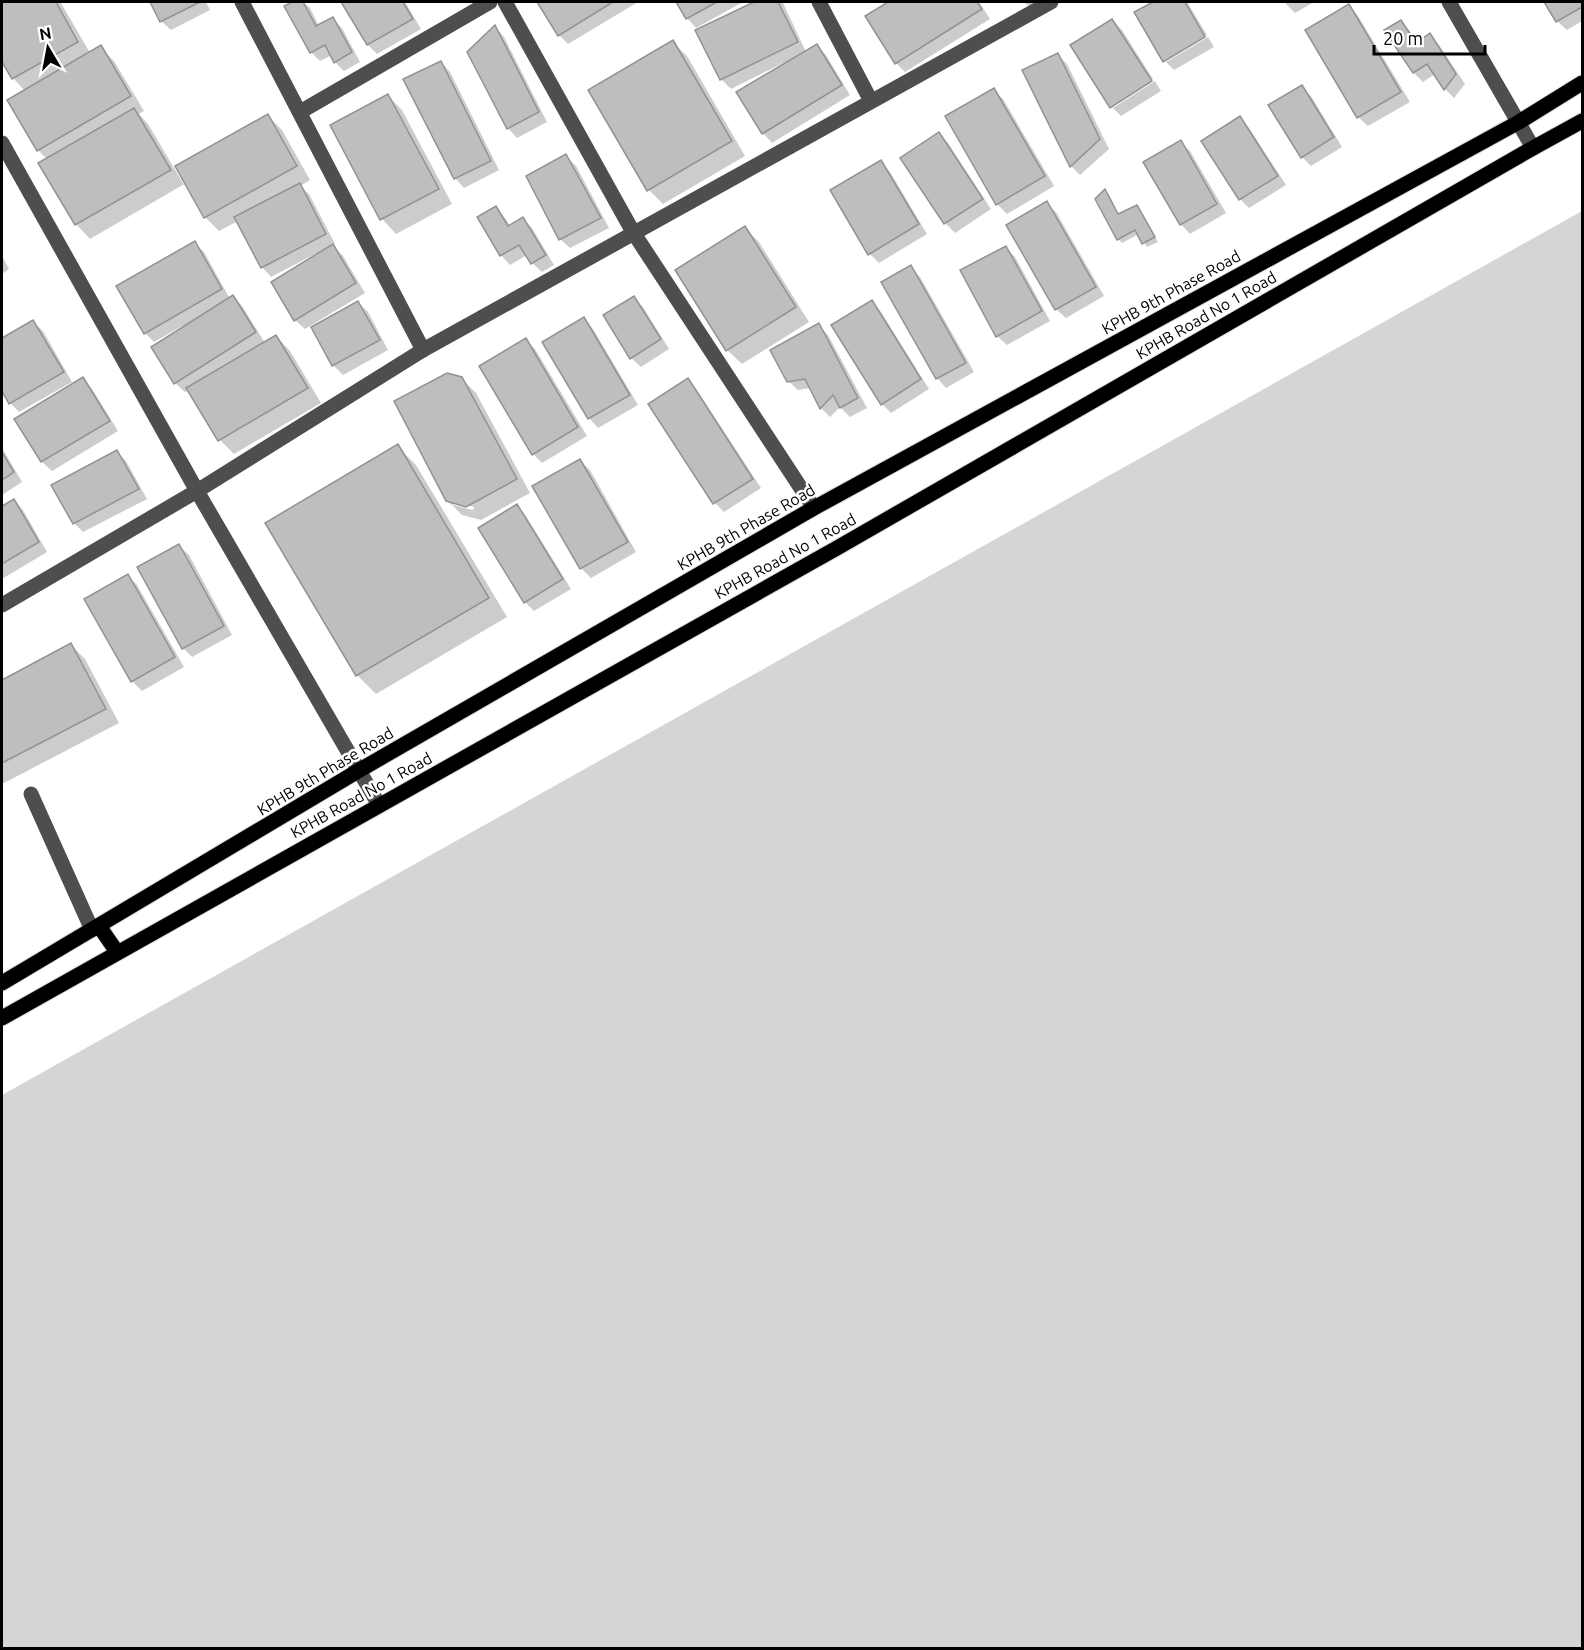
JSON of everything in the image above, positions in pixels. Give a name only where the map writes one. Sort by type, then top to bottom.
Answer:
[{"type":"main road","points":[[1519,122],[1582,83]]},
{"type":"main road","name":"KPHB Road No 1 Road","points":[[2,1018],[837,548],[1582,121]]},
{"type":"main road","name":"KPHB 9th Phase Road","points":[[2,982],[358,771],[814,508],[1519,122]]},
{"type":"main road","points":[[96,928],[117,952]]},
{"type":"street","points":[[242,2],[423,350]]},
{"type":"street","points":[[300,112],[490,2]]},
{"type":"street","points":[[505,2],[633,232],[814,508]]},
{"type":"street","points":[[819,2],[871,101]]},
{"type":"street","points":[[2,605],[197,491],[423,350],[1051,2]]},
{"type":"street","points":[[1449,2],[1533,148]]},
{"type":"street","points":[[2,143],[197,491],[379,805]]},
{"type":"street","points":[[31,795],[96,928]]},
{"type":"shaded area","points":[[1582,211],[1582,1648],[2,1648],[2,1095]]},
{"type":"building","points":[[2,2],[56,2],[78,42],[12,79],[2,62]]},
{"type":"building","points":[[150,2],[200,2],[160,22]]},
{"type":"building","points":[[292,2],[303,2],[316,26],[333,17],[352,52],[334,63],[325,45],[310,53],[284,6]]},
{"type":"building","points":[[341,2],[403,2],[413,19],[367,45]]},
{"type":"building","points":[[537,2],[613,2],[558,36]]},
{"type":"building","points":[[676,2],[717,2],[686,19]]},
{"type":"building","points":[[754,2],[778,2],[798,42],[720,80],[695,30]]},
{"type":"building","points":[[888,2],[977,2],[982,9],[895,64],[865,16]]},
{"type":"building","points":[[1153,2],[1185,2],[1205,37],[1163,62],[1134,12]]},
{"type":"building","points":[[1544,2],[1582,2],[1582,7],[1556,22]]},
{"type":"building","points":[[1349,4],[1401,92],[1357,118],[1305,30]]},
{"type":"building","points":[[1112,19],[1152,81],[1110,108],[1070,45]]},
{"type":"building","points":[[1401,20],[1416,43],[1430,33],[1456,74],[1444,90],[1427,64],[1413,73],[1384,30]]},
{"type":"building","points":[[495,25],[539,112],[507,129],[467,52]]},
{"type":"building","points":[[673,40],[732,141],[647,191],[588,90]]},
{"type":"building","points":[[817,44],[842,85],[762,134],[736,92]]},
{"type":"building","points":[[101,45],[131,96],[37,151],[7,100]]},
{"type":"building","points":[[1058,53],[1100,139],[1070,167],[1022,70]]},
{"type":"building","points":[[441,61],[491,161],[454,179],[403,79]]},
{"type":"building","points":[[1302,85],[1334,137],[1301,158],[1268,105]]},
{"type":"building","points":[[994,88],[1045,176],[996,205],[945,116]]},
{"type":"building","points":[[388,94],[439,189],[380,220],[330,125]]},
{"type":"building","points":[[134,108],[171,170],[75,225],[38,163]]},
{"type":"building","points":[[268,114],[297,166],[204,218],[175,166]]},
{"type":"building","points":[[1240,116],[1278,176],[1239,200],[1201,141]]},
{"type":"building","points":[[939,132],[983,199],[944,224],[900,158]]},
{"type":"building","points":[[1181,140],[1217,204],[1180,225],[1143,162]]},
{"type":"building","points":[[566,154],[601,218],[559,240],[526,176]]},
{"type":"building","points":[[881,160],[919,224],[868,255],[830,190]]},
{"type":"building","points":[[300,183],[326,234],[261,268],[234,217]]},
{"type":"building","points":[[1105,189],[1118,214],[1137,205],[1155,237],[1142,244],[1135,230],[1117,240],[1095,199]]},
{"type":"building","points":[[1047,201],[1096,287],[1055,310],[1006,225]]},
{"type":"building","points":[[496,206],[508,226],[523,217],[546,255],[531,264],[519,245],[500,256],[477,217]]},
{"type":"building","points":[[745,226],[796,307],[726,351],[675,270]]},
{"type":"building","points":[[195,241],[222,289],[144,334],[116,286]]},
{"type":"building","points":[[333,244],[356,283],[294,321],[271,282]]},
{"type":"building","points":[[1006,246],[1042,311],[996,337],[960,270]]},
{"type":"building","points":[[911,265],[966,363],[936,379],[881,282]]},
{"type":"building","points":[[233,295],[256,332],[174,384],[151,347]]},
{"type":"building","points":[[634,296],[661,339],[630,359],[603,315]]},
{"type":"building","points":[[872,300],[921,379],[881,405],[831,325]]},
{"type":"building","points":[[358,301],[380,340],[332,366],[311,327]]},
{"type":"building","points":[[584,317],[630,395],[588,419],[542,342]]},
{"type":"building","points":[[33,320],[64,372],[9,404],[2,391],[2,338]]},
{"type":"building","points":[[819,323],[858,398],[840,408],[833,395],[820,409],[805,379],[787,382],[770,350]]},
{"type":"building","points":[[276,335],[308,388],[218,441],[186,388]]},
{"type":"building","points":[[526,338],[578,427],[532,455],[479,366]]},
{"type":"building","points":[[447,373],[462,377],[517,479],[466,507],[446,501],[394,401]]},
{"type":"building","points":[[83,377],[110,421],[41,462],[14,419]]},
{"type":"building","points":[[688,378],[753,479],[713,504],[648,404]]},
{"type":"building","points":[[398,444],[489,598],[356,676],[265,523]]},
{"type":"building","points":[[117,450],[139,489],[73,524],[51,485]]},
{"type":"building","points":[[2,452],[14,472],[2,480]]},
{"type":"building","points":[[580,459],[628,542],[580,569],[532,486]]},
{"type":"building","points":[[14,499],[39,542],[2,564],[2,506]]},
{"type":"building","points":[[517,504],[563,579],[524,603],[478,528]]},
{"type":"building","points":[[179,544],[224,626],[182,649],[137,567]]},
{"type":"building","points":[[128,574],[175,657],[131,682],[84,599]]},
{"type":"building","points":[[71,643],[106,709],[2,763],[2,680]]}]
